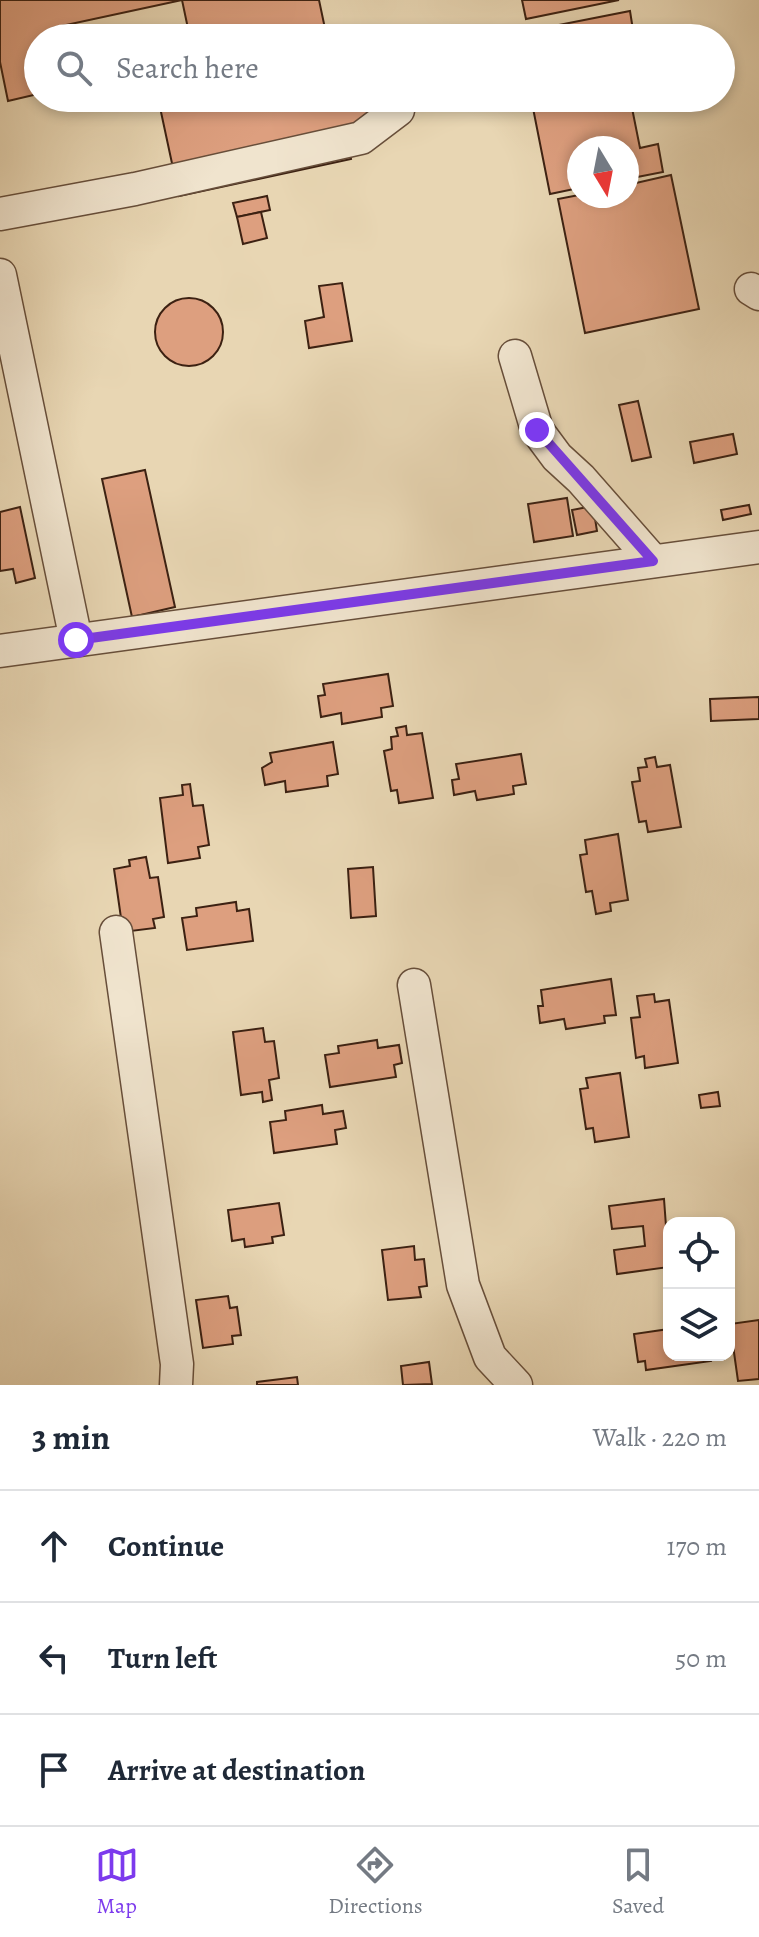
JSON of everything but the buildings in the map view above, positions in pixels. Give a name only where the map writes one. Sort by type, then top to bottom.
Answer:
[{"type":"street","points":[[0,214],[135,189],[339,144],[361,138],[395,112]]},
{"type":"street","points":[[0,275],[7,351],[76,640]]},
{"type":"street","points":[[515,356],[537,430],[653,561]]},
{"type":"street","points":[[0,651],[759,547]]},
{"type":"street","points":[[116,932],[177,1364],[176,1385]]},
{"type":"street","points":[[414,985],[463,1285],[490,1357],[516,1385]]},
{"type":"route","points":[[76,640],[653,561],[581,479],[557,457],[537,430]]}]
